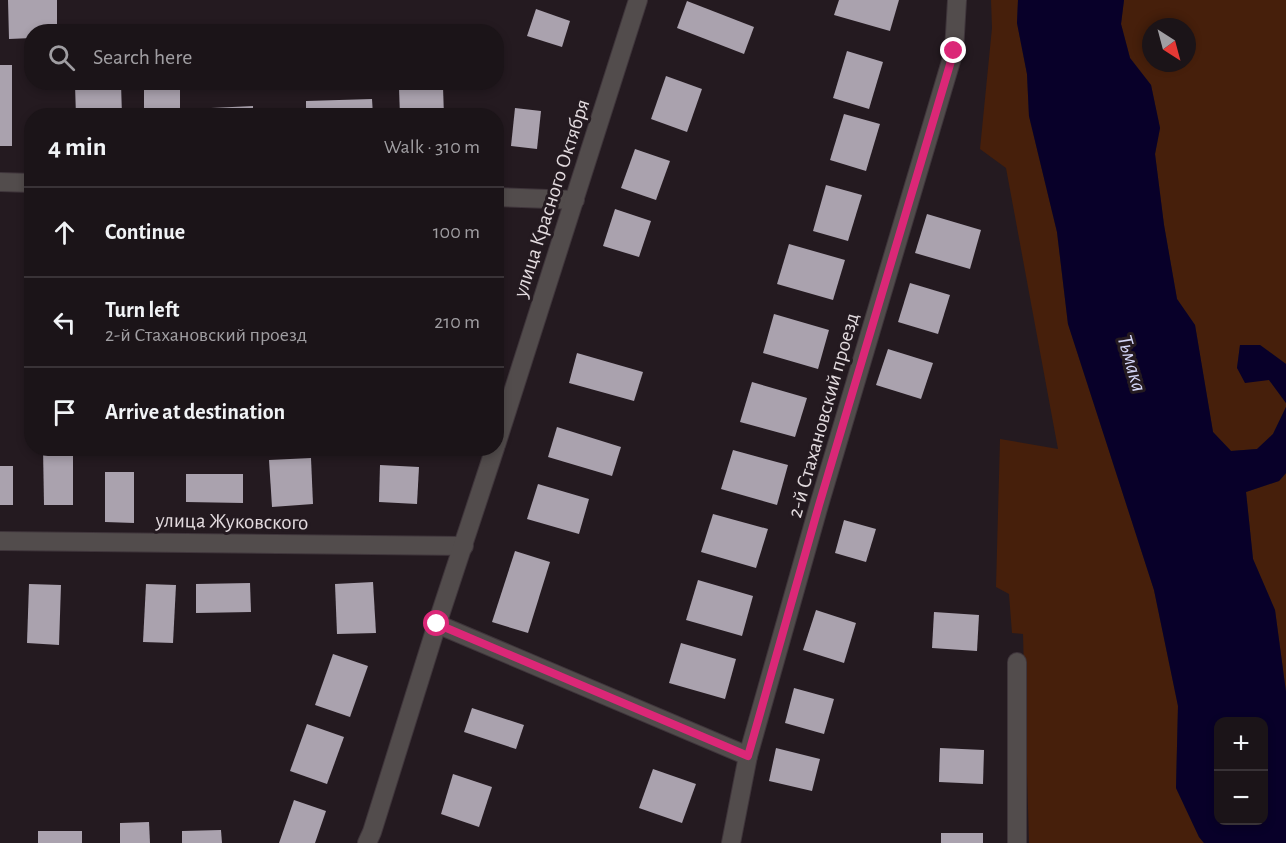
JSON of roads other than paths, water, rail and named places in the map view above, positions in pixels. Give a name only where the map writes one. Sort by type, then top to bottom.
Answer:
[{"type":"street","name":"улица Красного Октября","points":[[504,422],[638,0]]},
{"type":"street","name":"2-й Стахановский проезд","points":[[731,843],[748,756],[819,505],[954,51],[957,0]]},
{"type":"street","points":[[0,182],[24,183]]},
{"type":"street","points":[[504,197],[575,200]]},
{"type":"street","name":"улица Красного Октября","points":[[367,843],[493,456]]},
{"type":"street","name":"улица Жуковского","points":[[0,541],[464,546]]},
{"type":"street","points":[[437,624],[748,756]]},
{"type":"street","points":[[1017,662],[1017,843]]},
{"type":"water","name":"Тьмака","points":[[1018,0],[1124,0],[1121,24],[1130,58],[1151,85],[1160,128],[1155,154],[1164,225],[1177,299],[1195,325],[1213,432],[1231,451],[1257,449],[1273,434],[1286,407],[1286,473],[1279,481],[1246,492],[1253,559],[1275,610],[1286,692],[1286,843],[1204,843],[1176,788],[1178,706],[1154,590],[1068,324],[1057,232],[1029,116],[1027,74],[1017,23]]},
{"type":"water","points":[[1240,345],[1260,345],[1286,364],[1286,403],[1269,380],[1245,383],[1237,368]]}]
